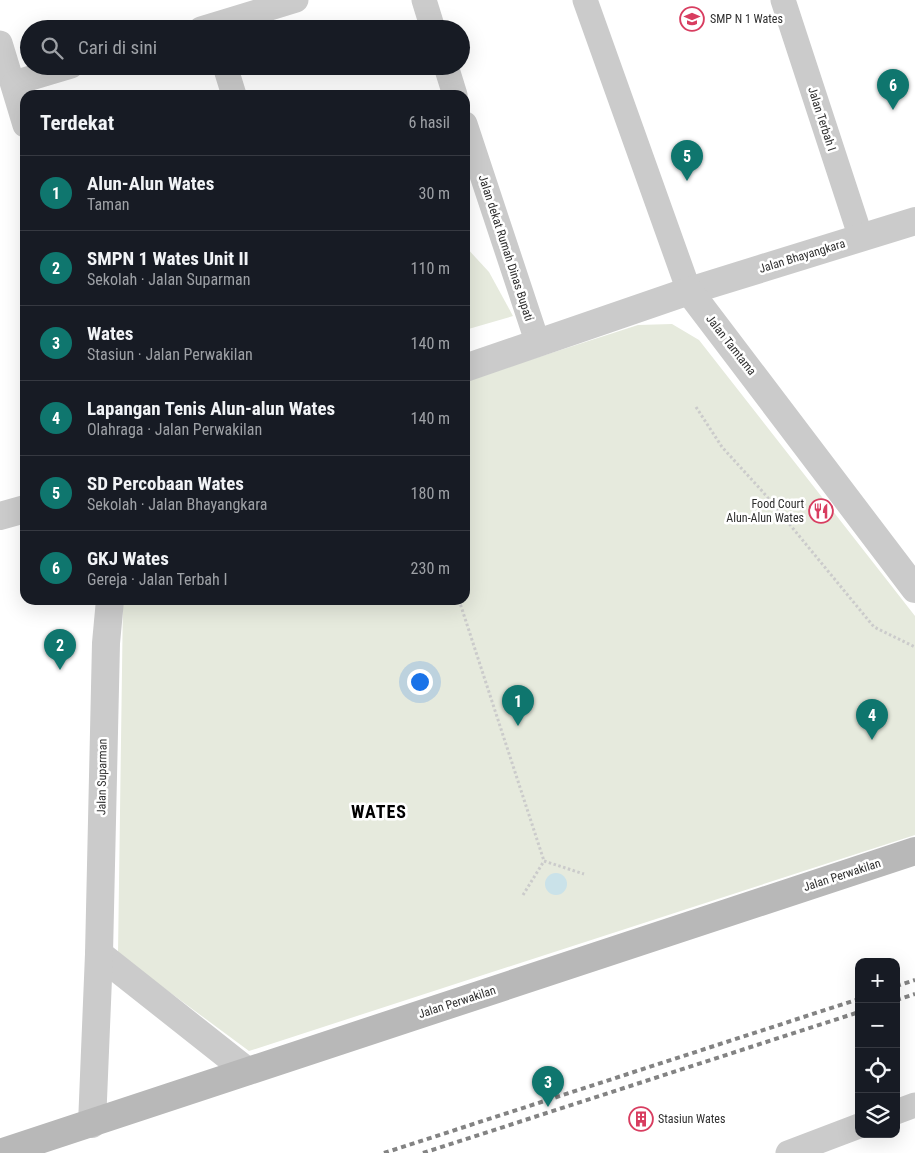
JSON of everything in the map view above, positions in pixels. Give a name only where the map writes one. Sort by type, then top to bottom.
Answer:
[{"type":"main road","name":"Jalan Perwakilan","points":[[0,1153],[915,851]]},
{"type":"street","points":[[234,20],[296,0]]},
{"type":"street","points":[[424,0],[430,20]]},
{"type":"street","points":[[470,366],[689,291],[585,0]]},
{"type":"street","name":"Jalan Terbah I","points":[[782,0],[861,238]]},
{"type":"street","points":[[0,44],[20,106]]},
{"type":"street","points":[[14,83],[41,75]]},
{"type":"street","points":[[228,75],[232,90]]},
{"type":"street","points":[[449,75],[453,90]]},
{"type":"street","name":"Jalan dekat Rumah Dinas Bupati","points":[[470,139],[538,344]]},
{"type":"street","name":"Jalan Bhayangkara","points":[[689,291],[915,221]]},
{"type":"street","name":"Jalan Tamtama","points":[[689,291],[915,589]]},
{"type":"street","points":[[0,516],[20,510]]},
{"type":"street","name":"Jalan Suparman","points":[[92,1124],[99,954],[106,643],[110,605]]},
{"type":"street","points":[[99,954],[247,1071]]},
{"type":"street","points":[[900,1111],[915,1105]]},
{"type":"street","points":[[788,1153],[855,1128]]},
{"type":"path","points":[[696,407],[722,447],[763,492],[874,627],[915,647]]},
{"type":"path","points":[[461,605],[544,861]]},
{"type":"path","points":[[544,861],[584,874]]},
{"type":"path","points":[[522,895],[544,861]]},
{"type":"shaded area","points":[[470,251],[489,272],[513,316],[470,329]]},
{"type":"shaded area","points":[[672,324],[699,340],[915,616],[915,835],[249,1051],[118,954],[123,605],[470,605],[470,379],[638,325]]},
{"type":"water","points":[[556,873],[564,876],[567,884],[564,892],[556,895],[548,892],[545,884],[548,876]]},
{"type":"railway","points":[[900,985],[915,980]]},
{"type":"railway","points":[[900,999],[915,994]]},
{"type":"railway","points":[[384,1153],[855,1000]]},
{"type":"railway","points":[[423,1153],[855,1013]]},
{"type":"place","name":"SMP N 1 Wates","points":[[692,19]]},
{"type":"place","name":"GKJ Wates","points":[[893,110]]},
{"type":"place","name":"SD Percobaan Wates","points":[[687,181]]},
{"type":"place","name":"Food Court Alun-Alun Wates","points":[[821,511]]},
{"type":"place","name":"SMPN 1 Wates Unit II","points":[[60,670]]},
{"type":"place","name":"Alun-Alun Wates","points":[[518,726]]},
{"type":"place","name":"Lapangan Tenis Alun-alun Wates","points":[[872,740]]},
{"type":"place","name":"Wates","points":[[548,1107]]},
{"type":"place","name":"Stasiun Wates","points":[[641,1119]]},
{"type":"district","name":"WATES","points":[[379,811]]}]
